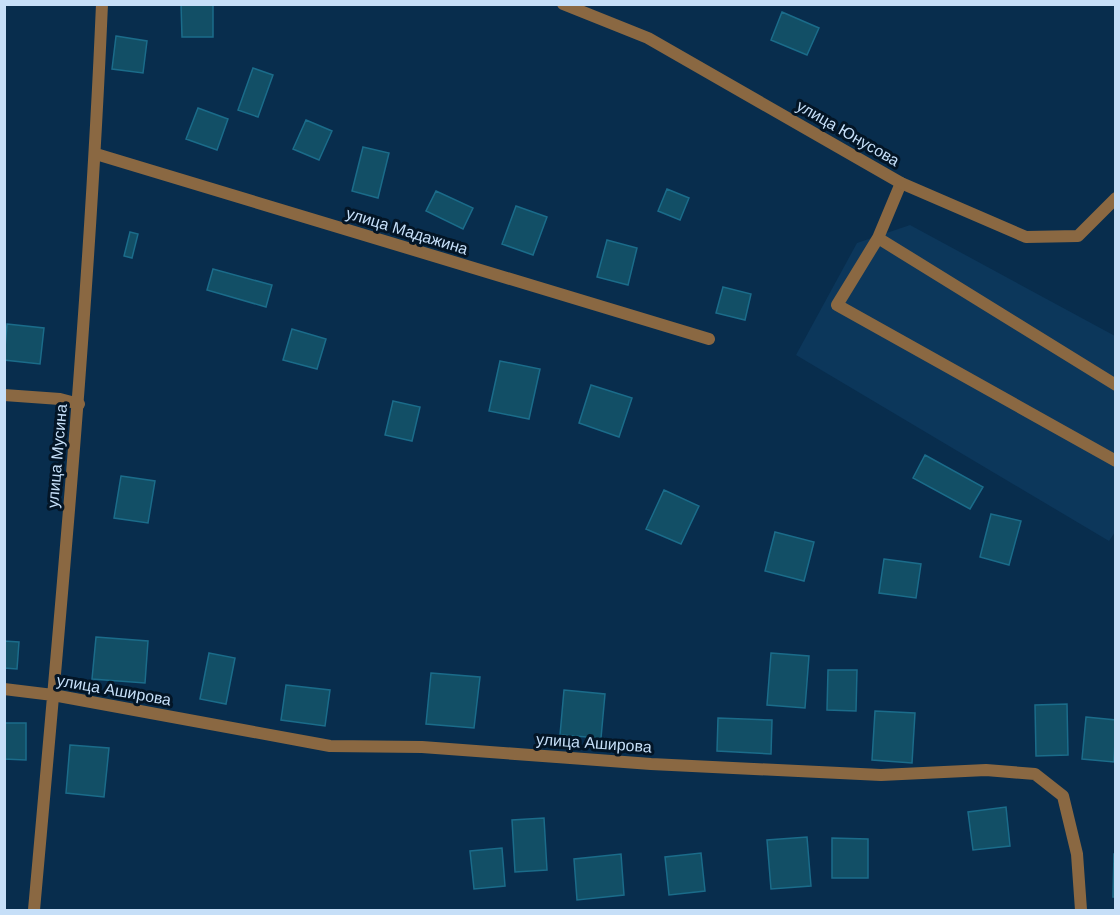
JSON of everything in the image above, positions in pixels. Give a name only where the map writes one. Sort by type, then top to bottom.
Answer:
[{"type":"street","name":"улица Мусина","points":[[34,910],[79,404],[96,154],[102,4]]},
{"type":"street","name":"улица Юнусова","points":[[562,4],[648,38],[901,183],[1026,237],[1078,236],[1116,198]]},
{"type":"street","name":"улица Мадажина","points":[[96,154],[709,339]]},
{"type":"street","points":[[901,183],[878,238],[837,305],[1116,461]]},
{"type":"street","points":[[878,238],[1116,385]]},
{"type":"street","points":[[4,395],[60,399],[79,404]]},
{"type":"street","name":"улица Аширова","points":[[4,689],[53,695],[330,746],[422,747],[651,764],[870,775],[986,770],[1035,774],[1063,796],[1077,854],[1081,910]]},
{"type":"shaded area","points":[[910,225],[1115,336],[1115,532],[1109,541],[796,355],[857,243]]},
{"type":"building","points":[[181,4],[213,4],[213,37],[182,37]]},
{"type":"building","points":[[782,12],[819,28],[807,55],[771,40]]},
{"type":"building","points":[[116,36],[147,41],[143,73],[112,69]]},
{"type":"building","points":[[253,68],[273,75],[258,117],[238,110]]},
{"type":"building","points":[[198,108],[228,119],[217,150],[186,139]]},
{"type":"building","points":[[306,120],[332,131],[319,160],[293,149]]},
{"type":"building","points":[[363,147],[389,153],[378,198],[352,191]]},
{"type":"building","points":[[667,189],[689,198],[680,220],[658,211]]},
{"type":"building","points":[[436,191],[473,208],[463,229],[426,211]]},
{"type":"building","points":[[516,206],[547,217],[533,255],[502,244]]},
{"type":"building","points":[[130,232],[138,234],[132,258],[124,256]]},
{"type":"building","points":[[607,240],[637,248],[628,285],[597,277]]},
{"type":"building","points":[[213,269],[272,285],[266,307],[207,290]]},
{"type":"building","points":[[723,287],[751,294],[745,320],[716,313]]},
{"type":"building","points":[[7,324],[44,328],[40,364],[4,360]]},
{"type":"building","points":[[292,329],[326,339],[317,369],[283,360]]},
{"type":"building","points":[[500,361],[540,369],[529,419],[489,411]]},
{"type":"building","points":[[591,385],[632,398],[619,437],[579,423]]},
{"type":"building","points":[[393,401],[420,407],[412,441],[385,435]]},
{"type":"building","points":[[925,455],[983,487],[970,509],[913,478]]},
{"type":"building","points":[[121,476],[155,481],[148,523],[114,518]]},
{"type":"building","points":[[664,490],[699,506],[681,544],[646,529]]},
{"type":"building","points":[[991,514],[1021,521],[1009,565],[980,557]]},
{"type":"building","points":[[775,532],[814,542],[804,581],[765,571]]},
{"type":"building","points":[[884,559],[921,564],[916,598],[879,593]]},
{"type":"building","points":[[96,637],[148,641],[145,683],[92,679]]},
{"type":"building","points":[[4,641],[19,642],[17,669],[4,668]]},
{"type":"building","points":[[209,653],[235,658],[226,704],[200,699]]},
{"type":"building","points":[[771,653],[809,656],[805,708],[767,705]]},
{"type":"building","points":[[828,670],[857,670],[856,711],[827,710]]},
{"type":"building","points":[[431,673],[480,677],[474,728],[426,724]]},
{"type":"building","points":[[286,685],[330,690],[325,726],[281,720]]},
{"type":"building","points":[[564,690],[605,694],[601,738],[560,735]]},
{"type":"building","points":[[1067,704],[1068,755],[1036,756],[1035,705]]},
{"type":"building","points":[[875,711],[915,713],[912,763],[872,760]]},
{"type":"building","points":[[1086,717],[1116,720],[1114,762],[1082,759]]},
{"type":"building","points":[[718,718],[772,720],[771,754],[717,751]]},
{"type":"building","points":[[4,723],[26,723],[26,760],[4,759]]},
{"type":"building","points":[[70,745],[109,748],[104,797],[66,793]]},
{"type":"building","points":[[1006,807],[1010,846],[973,850],[968,812]]},
{"type":"building","points":[[544,818],[547,870],[515,872],[512,820]]},
{"type":"building","points":[[807,837],[811,886],[771,889],[767,840]]},
{"type":"building","points":[[832,838],[868,839],[868,878],[832,878]]},
{"type":"building","points":[[502,848],[505,886],[474,889],[470,851]]},
{"type":"building","points":[[701,853],[705,891],[669,895],[665,857]]},
{"type":"building","points":[[621,854],[624,895],[577,900],[574,859]]},
{"type":"building","points":[[1114,854],[1116,854],[1116,897],[1113,897]]}]
